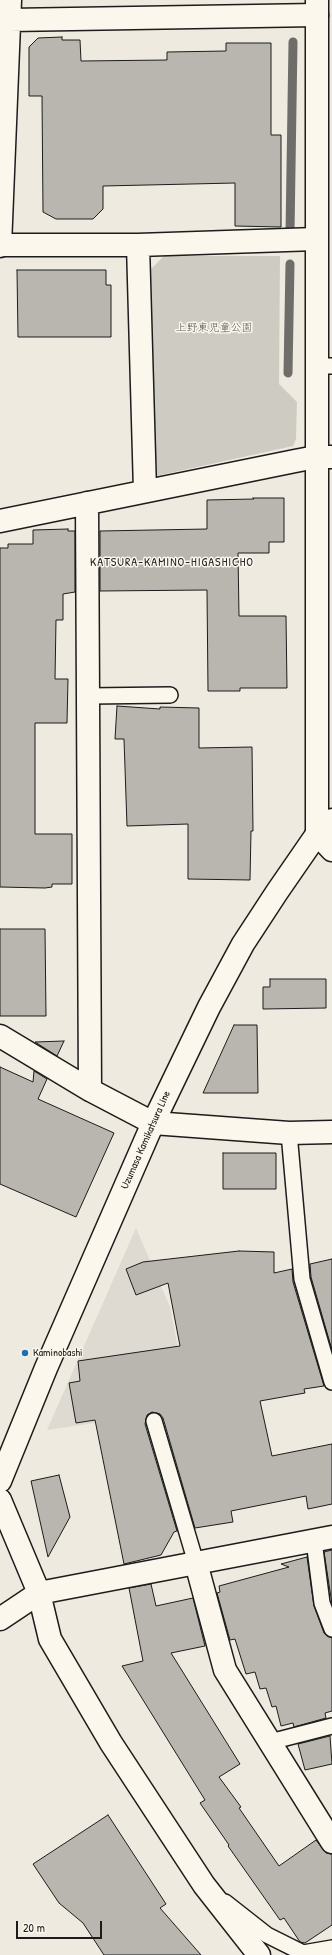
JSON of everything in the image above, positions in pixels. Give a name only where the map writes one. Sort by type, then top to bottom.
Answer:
[{"type":"street","points":[[316,239],[138,245],[0,245],[6,15],[322,10],[316,239],[324,366],[325,827],[332,850]]},
{"type":"street","points":[[138,245],[145,490]]},
{"type":"street","points":[[0,521],[145,490],[324,457]]},
{"type":"street","points":[[87,503],[90,1090]]},
{"type":"street","name":"Uzumasa Kamikatsura Line","points":[[0,1482],[46,1368],[153,1122],[209,1007],[243,944],[325,827]]},
{"type":"street","points":[[0,1036],[90,1090],[153,1122],[289,1133],[332,1132]]},
{"type":"street","points":[[0,1500],[39,1593],[50,1639],[110,1743],[204,1885],[259,1955]]},
{"type":"street","points":[[0,1619],[39,1593],[323,1539]]},
{"type":"street","points":[[196,1563],[225,1670],[332,1842]]},
{"type":"lane","points":[[89,696],[170,695]]},
{"type":"lane","points":[[289,1133],[302,1279],[332,1382]]},
{"type":"lane","points":[[154,1422],[196,1563]]},
{"type":"lane","points":[[323,1539],[322,1603],[332,1629]]},
{"type":"lane","points":[[270,1742],[332,1726]]},
{"type":"lane","points":[[204,1885],[267,1934],[303,1953],[332,1948]]},
{"type":"shaded area","points":[[136,1228],[170,1307],[181,1364],[195,1408],[47,1430]]},
{"type":"green space","name":"上野東児童公園","points":[[164,256],[280,256],[279,384],[297,402],[296,439],[293,446],[152,477],[148,272]]},
{"type":"building","points":[[62,37],[62,40],[80,40],[81,61],[167,60],[167,52],[226,51],[226,43],[271,43],[271,135],[281,135],[281,227],[235,226],[235,183],[103,186],[103,209],[93,219],[56,219],[43,212],[42,96],[29,96],[29,47],[38,38]]},
{"type":"building","points":[[17,270],[106,270],[106,285],[111,285],[111,337],[18,337]]},
{"type":"building","points":[[253,498],[284,498],[284,542],[269,542],[269,553],[238,553],[239,616],[286,616],[287,688],[240,688],[240,691],[208,691],[207,590],[100,591],[100,531],[207,529],[207,500],[254,499]]},
{"type":"building","points":[[68,529],[68,531],[75,531],[75,592],[63,594],[63,620],[56,620],[55,679],[68,679],[67,723],[35,723],[35,834],[72,834],[72,884],[52,884],[52,887],[45,888],[0,887],[0,548],[8,548],[8,544],[33,544],[33,530]]},
{"type":"building","points":[[117,706],[160,709],[160,707],[199,708],[199,748],[252,747],[253,831],[251,831],[250,880],[188,879],[188,824],[127,826],[124,739],[115,739]]},
{"type":"building","points":[[0,929],[45,929],[46,1016],[0,1016]]},
{"type":"building","points":[[270,979],[326,979],[326,1008],[263,1009],[263,987],[270,987]]},
{"type":"building","points":[[234,1025],[257,1025],[258,1093],[203,1093]]},
{"type":"building","points":[[64,1041],[57,1056],[35,1042]]},
{"type":"building","points":[[0,1067],[33,1082],[34,1071],[47,1079],[38,1099],[114,1133],[76,1217],[0,1184]]},
{"type":"building","points":[[223,1153],[276,1153],[276,1189],[223,1189]]},
{"type":"building","points":[[239,1251],[274,1252],[274,1273],[292,1269],[293,1282],[324,1386],[304,1389],[305,1393],[260,1401],[272,1456],[332,1444],[332,1504],[308,1509],[306,1496],[231,1511],[233,1522],[195,1528],[163,1418],[160,1414],[152,1412],[147,1415],[145,1424],[177,1531],[174,1532],[161,1555],[124,1564],[95,1420],[76,1423],[69,1383],[80,1381],[78,1361],[180,1346],[168,1283],[136,1295],[126,1269],[143,1262]]},
{"type":"building","points":[[332,1259],[332,1350],[311,1277],[310,1264]]},
{"type":"building","points":[[59,1475],[70,1517],[48,1557],[31,1481]]},
{"type":"building","points":[[332,1550],[332,1604],[324,1552]]},
{"type":"building","points":[[307,1557],[314,1606],[324,1633],[332,1638],[332,1711],[325,1713],[326,1718],[294,1727],[293,1723],[281,1726],[276,1706],[272,1707],[266,1688],[260,1689],[255,1672],[246,1674],[235,1639],[230,1640],[217,1593],[220,1592],[219,1586],[289,1567],[281,1564]]},
{"type":"building","points":[[151,1584],[156,1606],[193,1598],[205,1646],[171,1653],[240,1764],[219,1777],[241,1807],[239,1808],[279,1866],[316,1840],[326,1853],[332,1854],[332,1925],[305,1943],[300,1942],[284,1918],[280,1920],[228,1846],[229,1845],[200,1803],[205,1800],[122,1666],[143,1661],[129,1588]]},
{"type":"building","points":[[330,1736],[332,1764],[305,1770],[298,1744]]},
{"type":"building","points":[[108,1815],[166,1904],[160,1908],[201,1955],[104,1955],[83,1923],[59,1903],[33,1864]]},
{"type":"waterway","points":[[290,232],[293,42]]},
{"type":"waterway","points":[[288,373],[290,264]]},
{"type":"place","name":"Kaminobashi","points":[[25,1353]]},
{"type":"district","name":"KATSURA-KAMINO-HIGASHICHO","points":[[172,563]]}]
